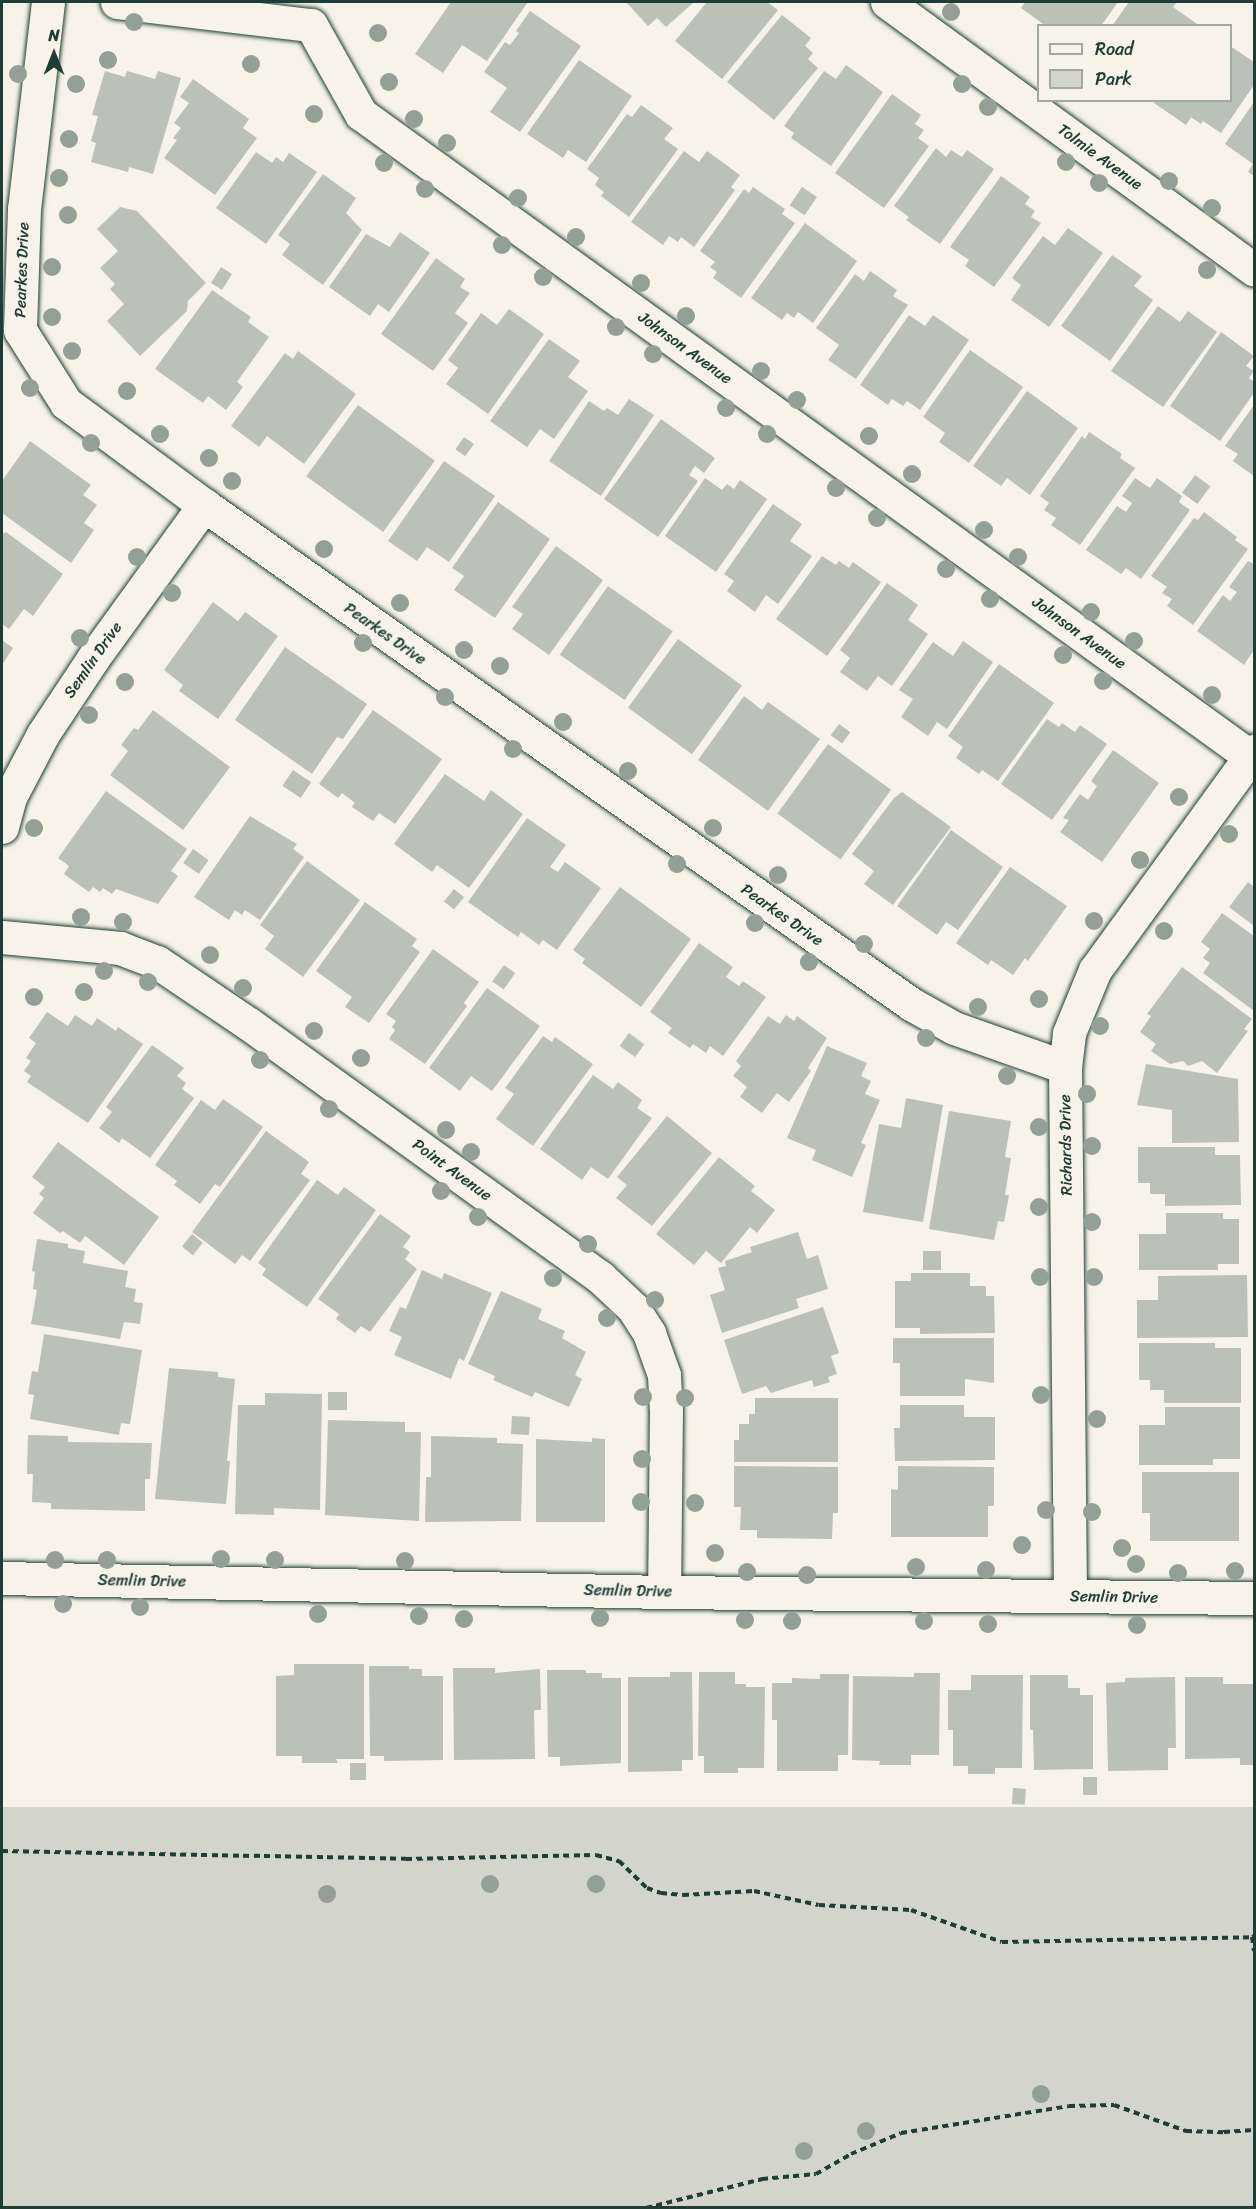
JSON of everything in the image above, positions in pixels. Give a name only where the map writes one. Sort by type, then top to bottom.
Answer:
[{"type":"street","name":"Pearkes Drive","points":[[48,2],[24,208],[20,330],[66,403],[204,505],[911,1004],[954,1028],[1065,1067]]},
{"type":"street","name":"Johnson Avenue","points":[[117,2],[311,25],[361,114],[1252,754]]},
{"type":"street","name":"Tolmie Avenue","points":[[887,2],[1254,270]]},
{"type":"street","name":"Semlin Drive","points":[[2,827],[10,797],[43,734],[94,657],[204,505]]},
{"type":"street","name":"Richards Drive","points":[[1070,1596],[1065,1067],[1069,1033],[1095,970],[1252,754]]},
{"type":"street","name":"Point Avenue","points":[[2,937],[120,948],[157,962],[240,1018],[600,1277],[633,1308],[649,1333],[664,1375],[666,1409],[664,1592]]},
{"type":"street","name":"Semlin Drive","points":[[2,1578],[664,1592],[1254,1598]]},
{"type":"path","points":[[2,1851],[406,1858],[596,1855],[619,1861],[647,1888],[661,1893],[754,1891],[819,1905],[911,1910],[1002,1942],[1253,1936],[1254,1951]]},
{"type":"path","points":[[646,2208],[762,2179],[816,2174],[851,2154],[901,2133],[1069,2106],[1114,2105],[1186,2131],[1224,2133],[1254,2130]]},
{"type":"green space","points":[[2,1807],[1254,1807],[1254,2207],[2,2207]]},
{"type":"building","points":[[451,2],[528,2],[487,61],[462,45],[443,73],[415,54]]},
{"type":"building","points":[[626,2],[694,2],[666,27],[657,18],[648,26]]},
{"type":"building","points":[[707,2],[767,2],[778,10],[722,79],[675,41]]},
{"type":"building","points":[[1025,2],[1118,2],[1102,24],[1043,24],[1021,8]]},
{"type":"building","points":[[1129,2],[1177,2],[1173,7],[1197,24],[1113,24]]},
{"type":"building","points":[[530,11],[581,46],[520,132],[490,112],[507,88],[484,72],[505,42],[510,45],[519,33],[516,31]]},
{"type":"building","points":[[782,15],[811,38],[805,46],[813,53],[808,59],[818,68],[774,120],[727,82]]},
{"type":"building","points":[[1232,47],[1254,62],[1254,85],[1221,133],[1203,121],[1201,124],[1191,117],[1186,125],[1154,103],[1232,102]]},
{"type":"building","points":[[579,60],[632,96],[586,162],[568,150],[563,158],[527,134]]},
{"type":"building","points":[[846,65],[883,92],[831,166],[791,138],[794,133],[784,126],[824,71],[836,79]]},
{"type":"building","points":[[105,71],[125,77],[127,71],[155,79],[158,71],[181,78],[153,174],[129,167],[128,172],[91,162],[96,143],[91,141],[98,116],[92,115]]},
{"type":"building","points":[[193,79],[249,119],[243,128],[257,138],[215,195],[164,158],[177,140],[173,138],[181,128],[174,123],[189,103],[180,97]]},
{"type":"building","points":[[892,94],[921,115],[915,124],[924,130],[918,138],[929,146],[884,208],[835,173]]},
{"type":"building","points":[[1254,102],[1254,176],[1248,172],[1253,164],[1225,144]]},
{"type":"building","points":[[641,105],[673,128],[664,139],[678,149],[629,217],[601,196],[604,192],[595,185],[599,178],[587,169],[627,114],[632,117]]},
{"type":"building","points":[[936,148],[946,157],[951,150],[962,157],[967,150],[994,169],[940,244],[906,220],[909,217],[894,206]]},
{"type":"building","points":[[684,151],[699,162],[707,151],[740,175],[731,187],[735,190],[694,247],[681,237],[678,242],[669,236],[663,245],[631,222]]},
{"type":"building","points":[[256,152],[272,163],[276,157],[283,162],[289,153],[317,172],[266,244],[216,208]]},
{"type":"building","points":[[323,174],[356,198],[346,213],[362,230],[323,285],[282,255],[290,244],[278,235]]},
{"type":"building","points":[[1001,176],[1030,197],[1025,204],[1035,211],[1031,217],[1041,223],[994,287],[965,266],[969,260],[950,247]]},
{"type":"building","points":[[753,187],[785,209],[782,214],[795,223],[741,298],[713,278],[717,272],[710,267],[715,262],[700,251],[744,189],[749,193]]},
{"type":"building","points":[[802,187],[817,197],[805,215],[790,205]]},
{"type":"building","points":[[120,207],[137,211],[206,283],[188,301],[187,311],[140,356],[107,321],[124,304],[110,289],[115,284],[100,268],[118,251],[97,229]]},
{"type":"building","points":[[805,223],[857,261],[813,323],[798,312],[794,318],[787,313],[782,320],[751,298]]},
{"type":"building","points":[[1068,228],[1103,253],[1049,327],[1011,300],[1021,285],[1012,278],[1043,236],[1055,245]]},
{"type":"building","points":[[400,232],[430,253],[389,312],[378,304],[370,316],[329,287],[366,234],[390,247]]},
{"type":"building","points":[[1112,255],[1142,276],[1134,286],[1153,300],[1110,361],[1061,326]]},
{"type":"building","points":[[436,258],[465,279],[460,287],[470,293],[455,313],[468,323],[433,371],[381,334]]},
{"type":"building","points":[[221,267],[232,274],[222,290],[211,283]]},
{"type":"building","points":[[870,271],[897,290],[893,296],[908,305],[856,379],[828,360],[839,345],[816,328],[855,274],[864,281]]},
{"type":"building","points":[[212,290],[251,317],[248,322],[269,337],[237,382],[243,387],[226,410],[208,396],[203,403],[155,369]]},
{"type":"building","points":[[1158,306],[1180,322],[1188,311],[1217,332],[1163,407],[1111,371]]},
{"type":"building","points":[[509,309],[544,334],[488,414],[446,384],[458,368],[448,360],[481,313],[497,325]]},
{"type":"building","points":[[909,315],[925,326],[933,315],[969,340],[920,410],[907,401],[903,406],[892,399],[888,405],[860,385]]},
{"type":"building","points":[[1221,332],[1254,356],[1246,366],[1254,371],[1249,378],[1254,382],[1254,393],[1220,441],[1170,406]]},
{"type":"building","points":[[549,339],[580,361],[568,377],[588,391],[554,439],[540,429],[527,447],[490,421]]},
{"type":"building","points":[[970,350],[1023,387],[969,463],[939,442],[945,433],[923,417]]},
{"type":"building","points":[[298,351],[356,394],[304,464],[267,436],[259,447],[231,426],[285,353],[293,359]]},
{"type":"building","points":[[1027,391],[1078,428],[1030,495],[1007,478],[1001,486],[973,466]]},
{"type":"building","points":[[629,399],[654,415],[601,496],[549,461],[589,401],[604,411],[607,408],[618,415]]},
{"type":"building","points":[[358,405],[435,461],[383,532],[306,476]]},
{"type":"building","points":[[1254,405],[1254,476],[1233,461],[1238,454],[1225,446]]},
{"type":"building","points":[[661,419],[715,458],[704,473],[695,466],[689,475],[698,481],[658,537],[604,499]]},
{"type":"building","points":[[1089,432],[1122,454],[1120,458],[1135,468],[1080,545],[1051,525],[1056,518],[1044,510],[1049,503],[1040,496],[1082,436],[1085,439]]},
{"type":"building","points":[[464,437],[474,444],[465,456],[455,449]]},
{"type":"building","points":[[30,441],[91,485],[83,495],[97,505],[84,523],[94,530],[71,563],[2,513],[2,481]]},
{"type":"building","points":[[444,461],[495,496],[449,562],[427,547],[417,561],[388,541]]},
{"type":"building","points":[[1195,475],[1210,486],[1197,504],[1182,493]]},
{"type":"building","points":[[705,478],[722,490],[727,484],[734,489],[740,480],[767,499],[716,572],[665,536]]},
{"type":"building","points":[[1135,478],[1150,488],[1157,478],[1182,496],[1179,502],[1190,510],[1141,579],[1126,568],[1121,574],[1086,550],[1117,506],[1126,512],[1132,503],[1122,496]]},
{"type":"building","points":[[498,502],[550,539],[495,618],[454,590],[464,576],[452,568]]},
{"type":"building","points":[[773,504],[802,524],[790,541],[812,556],[778,604],[766,595],[755,612],[727,591],[734,581],[724,574]]},
{"type":"building","points":[[1204,512],[1237,537],[1235,540],[1248,549],[1193,625],[1167,606],[1172,599],[1162,593],[1167,587],[1151,576],[1194,518],[1198,520]]},
{"type":"building","points":[[6,532],[63,574],[33,616],[24,609],[9,629],[2,624],[2,534]]},
{"type":"building","points":[[556,546],[603,580],[549,655],[512,629],[523,614],[512,607]]},
{"type":"building","points":[[822,556],[836,565],[839,561],[849,568],[853,562],[881,582],[827,656],[776,619]]},
{"type":"building","points":[[1248,561],[1254,564],[1254,650],[1244,665],[1197,631],[1223,595],[1230,601],[1237,592],[1229,587]]},
{"type":"building","points":[[887,583],[918,605],[908,620],[928,634],[892,686],[878,676],[867,691],[840,672],[850,658],[840,650]]},
{"type":"building","points":[[608,586],[673,631],[625,700],[560,655]]},
{"type":"building","points":[[213,602],[238,621],[245,612],[278,636],[218,719],[179,691],[183,685],[164,670]]},
{"type":"building","points":[[678,639],[742,685],[692,754],[628,708]]},
{"type":"building","points":[[2,640],[13,648],[2,665]]},
{"type":"building","points":[[963,641],[993,662],[947,729],[937,722],[928,736],[901,717],[913,699],[899,690],[933,642],[953,656]]},
{"type":"building","points":[[285,647],[367,704],[343,739],[337,737],[312,774],[235,720]]},
{"type":"building","points":[[999,664],[1054,703],[998,781],[982,770],[979,774],[956,758],[963,747],[948,736]]},
{"type":"building","points":[[744,696],[762,710],[768,702],[820,739],[768,811],[698,760]]},
{"type":"building","points":[[153,710],[230,767],[183,830],[110,775],[128,751],[121,745],[134,728],[138,730]]},
{"type":"building","points":[[373,710],[442,759],[395,824],[379,813],[373,821],[352,807],[355,803],[342,793],[338,798],[319,784]]},
{"type":"building","points":[[1047,719],[1059,727],[1062,723],[1075,732],[1080,725],[1107,744],[1052,820],[1001,784]]},
{"type":"building","points":[[839,724],[850,732],[842,744],[831,735]]},
{"type":"building","points":[[828,744],[891,790],[841,859],[777,814]]},
{"type":"building","points":[[1113,750],[1159,783],[1102,862],[1060,832],[1069,820],[1063,818],[1080,794],[1088,800],[1097,786],[1091,781]]},
{"type":"building","points":[[293,770],[311,782],[301,798],[282,786]]},
{"type":"building","points":[[445,774],[484,801],[491,790],[523,814],[469,888],[437,865],[432,872],[394,844]]},
{"type":"building","points":[[106,791],[187,849],[171,871],[178,876],[158,904],[116,889],[112,894],[103,888],[100,892],[93,887],[89,892],[64,874],[69,866],[58,858]]},
{"type":"building","points":[[902,792],[951,827],[893,905],[864,884],[874,871],[852,854],[894,798]]},
{"type":"building","points":[[250,816],[297,844],[293,849],[304,857],[260,920],[245,910],[242,915],[235,910],[229,920],[194,897]]},
{"type":"building","points":[[527,818],[566,845],[550,867],[558,872],[565,862],[601,888],[557,950],[543,940],[539,945],[521,932],[518,937],[468,902]]},
{"type":"building","points":[[951,830],[1003,867],[958,930],[946,922],[937,935],[897,906]]},
{"type":"building","points":[[193,849],[209,860],[199,874],[183,863]]},
{"type":"building","points":[[307,861],[360,900],[303,977],[265,949],[274,936],[260,925]]},
{"type":"building","points":[[1010,867],[1067,906],[1028,961],[1025,958],[1013,975],[991,960],[988,965],[956,943]]},
{"type":"building","points":[[1248,882],[1254,887],[1254,926],[1229,907]]},
{"type":"building","points":[[620,887],[691,939],[641,1007],[582,963],[585,959],[573,950]]},
{"type":"building","points":[[454,889],[464,897],[454,910],[444,901]]},
{"type":"building","points":[[365,902],[417,939],[412,946],[420,952],[369,1023],[345,1007],[352,997],[316,971]]},
{"type":"building","points":[[1222,913],[1254,936],[1254,1011],[1203,973],[1210,963],[1203,958],[1210,949],[1201,942]]},
{"type":"building","points":[[699,943],[733,967],[726,977],[739,986],[743,981],[766,997],[723,1056],[710,1046],[706,1053],[693,1044],[690,1048],[668,1033],[672,1028],[650,1012]]},
{"type":"building","points":[[433,949],[479,982],[464,1003],[467,1006],[425,1064],[389,1039],[395,1030],[392,1027],[396,1021],[386,1014]]},
{"type":"building","points":[[504,965],[515,973],[504,989],[492,981]]},
{"type":"building","points":[[1182,967],[1252,1019],[1244,1029],[1248,1031],[1217,1073],[1202,1061],[1188,1066],[1183,1061],[1170,1064],[1151,1051],[1156,1044],[1140,1032],[1151,1016],[1147,1014]]},
{"type":"building","points":[[487,988],[540,1026],[492,1091],[471,1076],[460,1091],[429,1068]]},
{"type":"building","points":[[47,1012],[68,1026],[75,1015],[92,1026],[97,1018],[116,1031],[118,1027],[143,1044],[88,1123],[27,1082],[31,1076],[24,1071],[31,1061],[26,1058],[36,1043],[29,1038]]},
{"type":"building","points":[[786,1015],[794,1021],[797,1016],[827,1038],[808,1068],[811,1071],[789,1102],[777,1093],[762,1113],[740,1097],[747,1087],[733,1076],[741,1066],[736,1061],[768,1016],[780,1024]]},
{"type":"building","points":[[629,1033],[644,1044],[635,1057],[620,1046]]},
{"type":"building","points":[[543,1036],[552,1042],[555,1037],[593,1064],[533,1146],[496,1119],[514,1094],[505,1088]]},
{"type":"building","points":[[152,1045],[184,1068],[177,1076],[186,1083],[182,1089],[194,1098],[150,1158],[122,1138],[119,1143],[99,1128],[112,1112],[106,1107]]},
{"type":"building","points":[[827,1046],[867,1063],[861,1076],[871,1081],[865,1094],[880,1100],[861,1143],[866,1145],[852,1177],[812,1160],[816,1150],[787,1138]]},
{"type":"building","points":[[1146,1064],[1238,1079],[1239,1142],[1172,1143],[1172,1110],[1137,1105]]},
{"type":"building","points":[[593,1075],[613,1089],[618,1082],[642,1100],[637,1108],[652,1118],[608,1179],[591,1167],[582,1180],[540,1149]]},
{"type":"building","points":[[906,1098],[943,1105],[923,1222],[863,1212],[879,1124],[901,1128]]},
{"type":"building","points":[[223,1099],[263,1127],[220,1187],[215,1184],[200,1204],[174,1185],[177,1181],[155,1165],[201,1100],[215,1110]]},
{"type":"building","points":[[949,1111],[1011,1121],[1005,1157],[1011,1158],[1005,1195],[1009,1195],[1004,1222],[998,1221],[994,1240],[929,1229]]},
{"type":"building","points":[[667,1116],[712,1153],[652,1226],[616,1198],[627,1185],[617,1177]]},
{"type":"building","points":[[266,1131],[309,1162],[301,1174],[310,1180],[250,1261],[242,1255],[235,1264],[192,1232]]},
{"type":"building","points":[[58,1142],[159,1217],[124,1265],[85,1236],[80,1243],[63,1231],[60,1233],[33,1213],[44,1198],[39,1194],[45,1187],[32,1177]]},
{"type":"building","points":[[1138,1147],[1215,1147],[1215,1155],[1240,1155],[1241,1205],[1165,1206],[1165,1194],[1150,1194],[1150,1183],[1138,1183]]},
{"type":"building","points":[[719,1157],[755,1186],[751,1191],[775,1210],[757,1233],[750,1227],[721,1263],[706,1251],[694,1265],[656,1234]]},
{"type":"building","points":[[317,1180],[338,1195],[344,1187],[376,1210],[307,1307],[262,1275],[266,1269],[258,1263]]},
{"type":"building","points":[[1166,1213],[1223,1213],[1223,1219],[1239,1219],[1239,1264],[1218,1264],[1218,1270],[1139,1270],[1139,1234],[1166,1234]]},
{"type":"building","points":[[380,1214],[411,1236],[403,1247],[410,1252],[405,1259],[417,1269],[370,1332],[361,1326],[355,1333],[336,1319],[339,1314],[318,1299]]},
{"type":"building","points":[[798,1232],[807,1259],[818,1255],[828,1289],[796,1299],[799,1308],[722,1333],[710,1295],[725,1290],[718,1268],[726,1266],[725,1261],[752,1252],[750,1247]]},
{"type":"building","points":[[192,1234],[203,1243],[193,1255],[182,1246]]},
{"type":"building","points":[[37,1239],[68,1244],[68,1248],[85,1251],[83,1263],[128,1271],[125,1287],[136,1289],[134,1302],[143,1303],[140,1324],[124,1322],[120,1339],[31,1324],[37,1290],[33,1289],[35,1272],[32,1271]]},
{"type":"building","points":[[923,1251],[941,1251],[941,1270],[923,1270]]},
{"type":"building","points":[[422,1270],[442,1279],[444,1273],[492,1293],[464,1361],[459,1358],[451,1379],[394,1355],[402,1337],[389,1331],[400,1307],[406,1309]]},
{"type":"building","points":[[911,1273],[970,1273],[970,1286],[986,1286],[986,1296],[994,1296],[995,1333],[920,1334],[920,1328],[895,1328],[895,1281],[911,1281]]},
{"type":"building","points":[[1247,1275],[1248,1337],[1137,1338],[1137,1300],[1158,1300],[1158,1276]]},
{"type":"building","points":[[501,1291],[542,1309],[538,1319],[565,1331],[562,1338],[586,1352],[575,1375],[582,1379],[569,1407],[535,1392],[532,1397],[493,1380],[495,1376],[468,1364]]},
{"type":"building","points":[[823,1307],[839,1353],[831,1356],[837,1374],[828,1377],[830,1382],[814,1387],[812,1380],[771,1393],[766,1386],[742,1394],[724,1340]]},
{"type":"building","points":[[44,1334],[142,1350],[130,1424],[121,1423],[119,1435],[30,1419],[34,1395],[28,1394],[32,1371],[38,1372]]},
{"type":"building","points":[[893,1338],[994,1338],[994,1383],[965,1379],[965,1396],[900,1396],[900,1363],[893,1363]]},
{"type":"building","points":[[1139,1343],[1215,1343],[1215,1348],[1241,1348],[1241,1403],[1164,1403],[1164,1390],[1150,1390],[1150,1380],[1139,1380]]},
{"type":"building","points":[[169,1368],[218,1372],[218,1377],[235,1379],[227,1461],[230,1461],[226,1504],[155,1499]]},
{"type":"building","points":[[328,1392],[347,1392],[347,1410],[328,1410]]},
{"type":"building","points":[[265,1393],[322,1394],[320,1510],[274,1508],[274,1515],[235,1514],[238,1405],[265,1405]]},
{"type":"building","points":[[755,1398],[838,1398],[838,1462],[734,1462],[734,1440],[739,1440],[739,1424],[749,1424],[749,1414],[755,1414]]},
{"type":"building","points":[[900,1405],[964,1405],[964,1417],[995,1417],[995,1460],[895,1461],[894,1428],[900,1428]]},
{"type":"building","points":[[1165,1407],[1240,1407],[1240,1459],[1213,1459],[1213,1465],[1139,1465],[1139,1425],[1165,1425]]},
{"type":"building","points":[[512,1416],[530,1417],[529,1435],[511,1434]]},
{"type":"building","points":[[328,1420],[405,1422],[405,1432],[421,1432],[419,1521],[325,1515]]},
{"type":"building","points":[[28,1435],[68,1436],[68,1442],[152,1443],[150,1479],[145,1479],[145,1511],[51,1509],[51,1503],[32,1502],[33,1474],[27,1474]]},
{"type":"building","points":[[431,1436],[497,1438],[497,1443],[523,1444],[521,1521],[425,1522],[426,1477],[431,1477]]},
{"type":"building","points":[[592,1438],[605,1439],[605,1522],[536,1522],[536,1439],[592,1442]]},
{"type":"building","points":[[734,1466],[838,1467],[838,1513],[833,1513],[832,1539],[757,1538],[757,1530],[740,1530],[741,1507],[734,1507]]},
{"type":"building","points":[[898,1466],[994,1467],[994,1506],[988,1506],[988,1537],[891,1537],[891,1489],[898,1490]]},
{"type":"building","points":[[1142,1472],[1239,1472],[1239,1541],[1150,1541],[1150,1513],[1142,1513]]},
{"type":"building","points":[[294,1664],[364,1664],[364,1759],[336,1759],[338,1763],[302,1763],[302,1756],[276,1756],[276,1676],[294,1675]]},
{"type":"building","points":[[369,1666],[409,1666],[409,1669],[422,1669],[422,1676],[443,1676],[443,1760],[384,1761],[384,1756],[370,1756]]},
{"type":"building","points":[[453,1668],[495,1668],[495,1673],[540,1669],[541,1710],[534,1710],[535,1759],[454,1760]]},
{"type":"building","points":[[547,1670],[586,1670],[586,1673],[602,1673],[602,1678],[621,1678],[621,1763],[560,1766],[560,1757],[548,1757]]},
{"type":"building","points":[[670,1672],[692,1672],[693,1760],[682,1760],[682,1771],[628,1772],[628,1677],[670,1677]]},
{"type":"building","points":[[699,1672],[735,1672],[735,1684],[746,1684],[746,1687],[765,1687],[764,1768],[738,1768],[738,1773],[704,1773],[704,1756],[698,1756]]},
{"type":"building","points":[[914,1673],[940,1673],[939,1755],[911,1755],[911,1765],[879,1765],[880,1761],[852,1760],[853,1676],[914,1677]]},
{"type":"building","points":[[820,1674],[849,1674],[848,1755],[838,1755],[838,1771],[777,1771],[777,1720],[772,1720],[772,1683],[792,1683],[792,1678],[820,1679]]},
{"type":"building","points":[[971,1675],[1023,1675],[1022,1768],[995,1768],[995,1774],[968,1774],[968,1766],[953,1766],[953,1730],[948,1730],[948,1690],[971,1690]]},
{"type":"building","points":[[1030,1675],[1068,1675],[1068,1688],[1080,1688],[1080,1695],[1093,1695],[1093,1769],[1034,1770],[1033,1730],[1030,1730]]},
{"type":"building","points":[[1175,1677],[1176,1748],[1168,1748],[1168,1770],[1108,1771],[1106,1683],[1125,1682],[1125,1678]]},
{"type":"building","points":[[1185,1677],[1223,1677],[1223,1684],[1254,1684],[1254,1765],[1240,1765],[1240,1758],[1185,1759]]},
{"type":"building","points":[[350,1763],[366,1763],[366,1780],[350,1780]]},
{"type":"building","points":[[1083,1777],[1097,1777],[1097,1795],[1083,1795]]},
{"type":"building","points":[[1013,1788],[1026,1789],[1025,1805],[1012,1804]]}]
